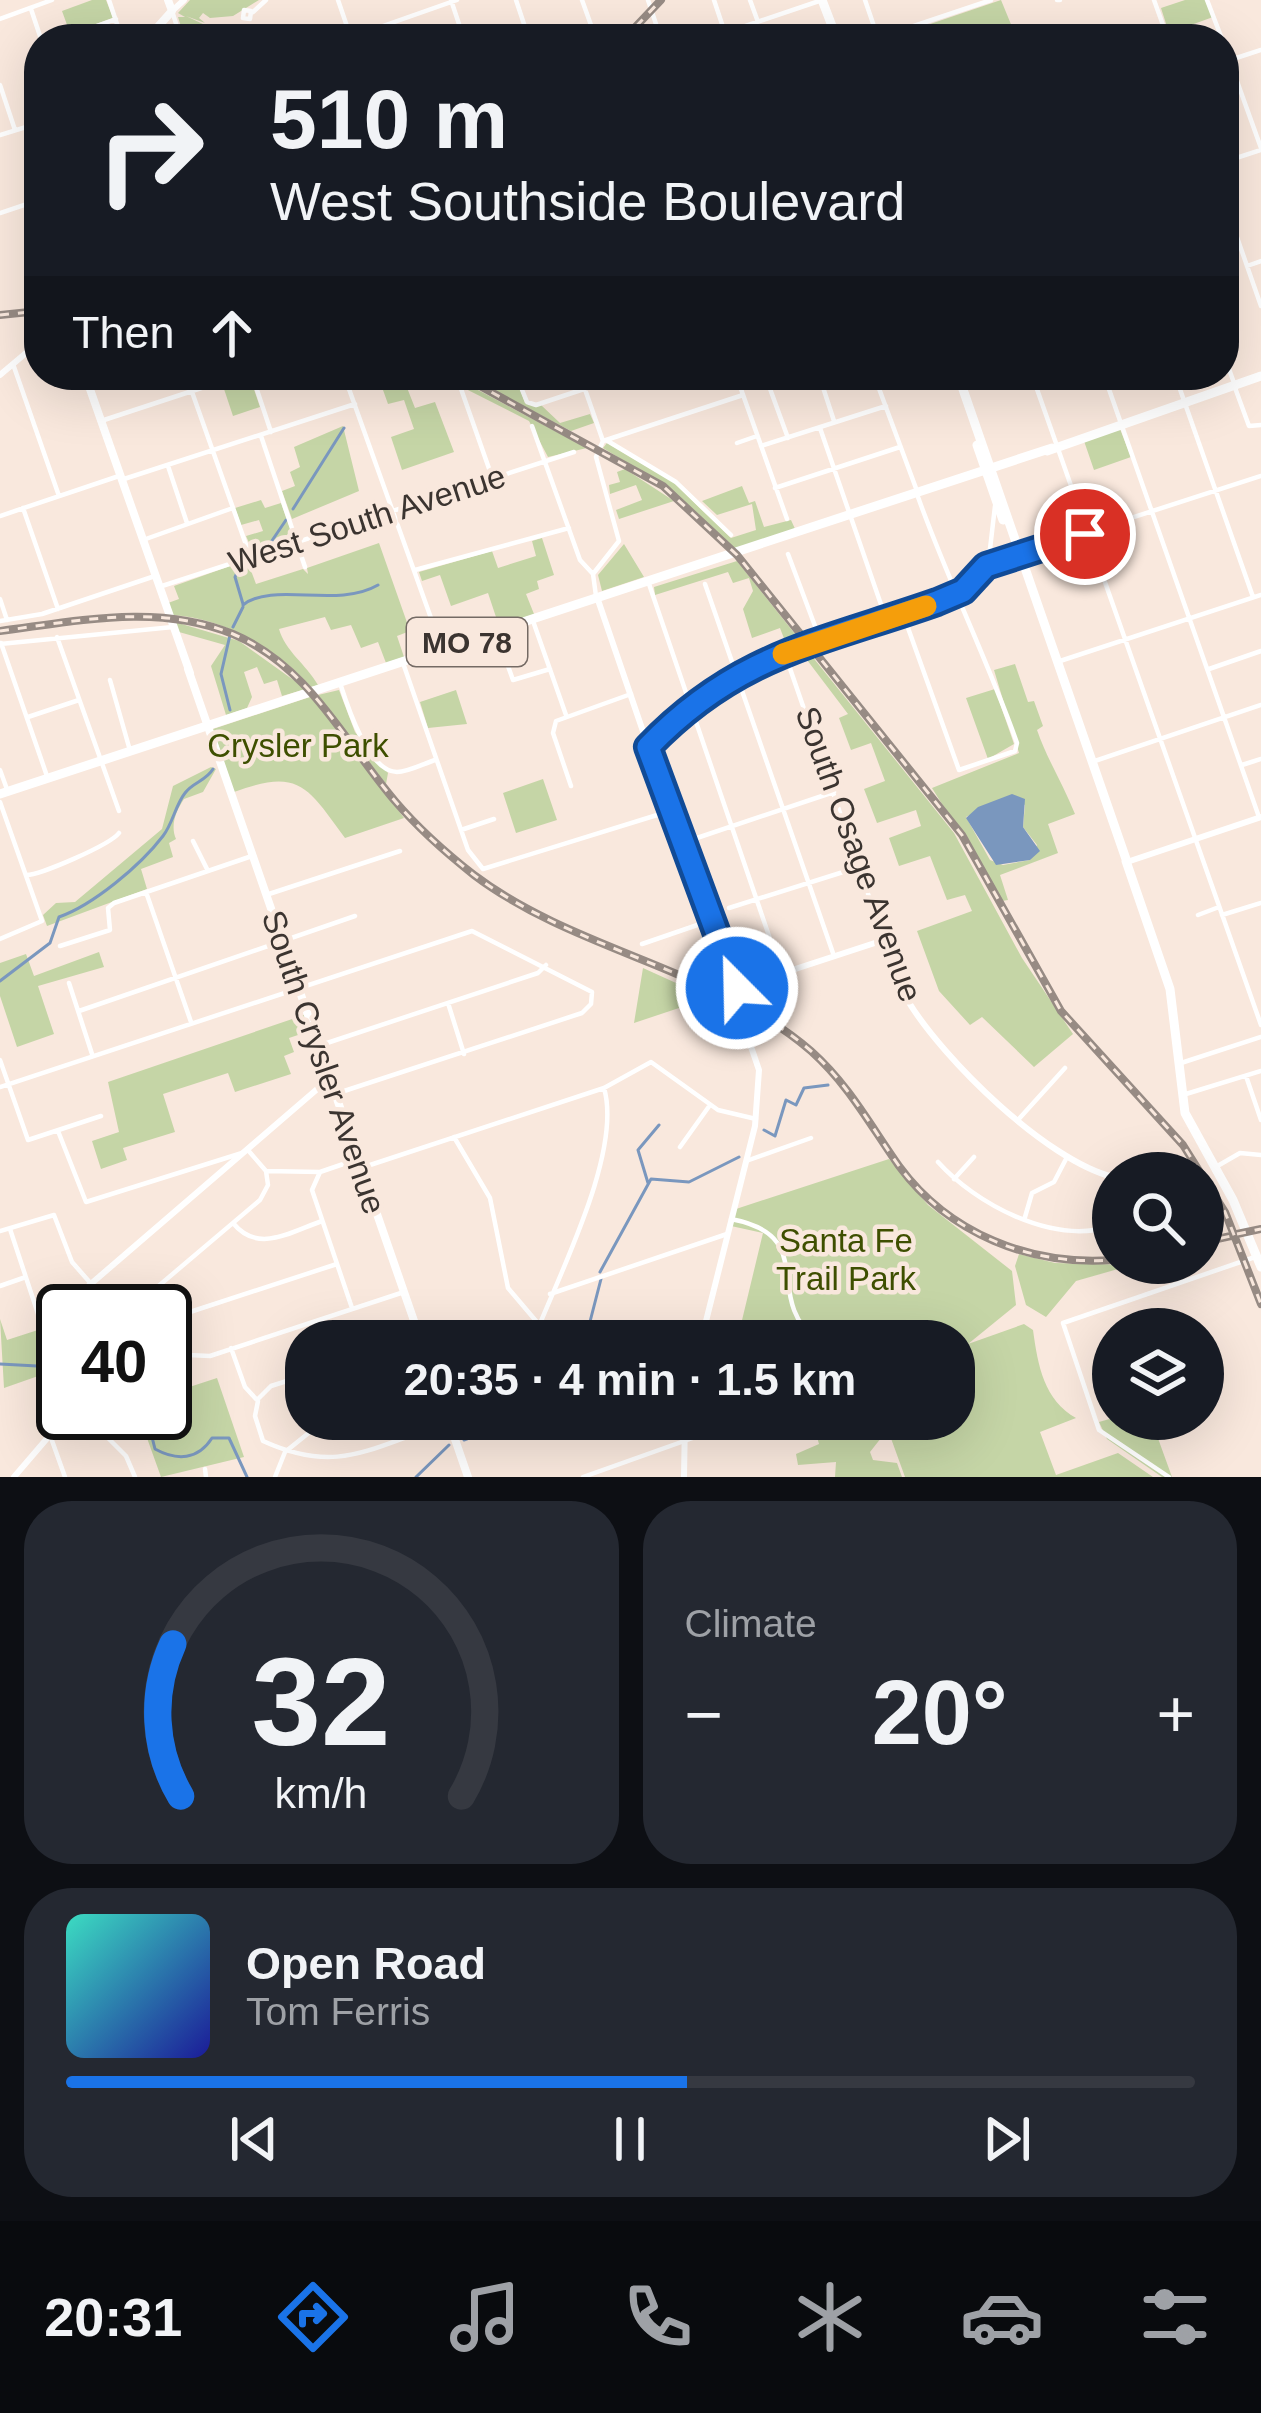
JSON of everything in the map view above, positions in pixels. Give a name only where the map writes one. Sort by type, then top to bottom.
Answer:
[{"type":"main road","points":[[160,24],[172,11],[168,0]]},
{"type":"main road","name":"South Crysler Avenue","points":[[90,390],[414,1320]]},
{"type":"main road","points":[[961,390],[1170,989],[1180,1095],[1201,1152]]},
{"type":"main road","name":"MO 78","points":[[3,796],[725,559],[1220,390]]},
{"type":"main road","points":[[988,469],[1020,556]]},
{"type":"main road","points":[[1224,1194],[1244,1224],[1259,1262]]},
{"type":"main road","points":[[455,1440],[468,1477]]},
{"type":"street","points":[[0,19],[52,0]]},
{"type":"street","points":[[109,0],[118,24]]},
{"type":"street","points":[[177,24],[172,11],[184,0]]},
{"type":"street","points":[[251,11],[266,0]]},
{"type":"street","points":[[750,0],[758,22]]},
{"type":"street","points":[[753,24],[822,0]]},
{"type":"street","points":[[921,24],[991,0]]},
{"type":"street","points":[[388,24],[453,1]]},
{"type":"street","points":[[31,9],[36,24]]},
{"type":"street","points":[[102,24],[116,19]]},
{"type":"street","points":[[0,85],[15,130]]},
{"type":"street","points":[[1239,92],[1261,149]]},
{"type":"street","points":[[0,135],[24,127]]},
{"type":"street","points":[[1239,243],[1261,305]]},
{"type":"street","points":[[1247,266],[1261,261]]},
{"type":"street","points":[[0,375],[24,355]]},
{"type":"street","points":[[13,364],[59,496]]},
{"type":"street","points":[[100,421],[195,390]]},
{"type":"street","points":[[257,390],[271,432]]},
{"type":"street","points":[[350,390],[442,650]]},
{"type":"street","points":[[461,390],[493,478]]},
{"type":"street","points":[[522,390],[526,402],[536,406],[581,390]]},
{"type":"street","points":[[584,390],[604,441],[676,482],[731,535]]},
{"type":"street","points":[[741,390],[787,519]]},
{"type":"street","points":[[771,390],[788,438]]},
{"type":"street","points":[[824,390],[835,423]]},
{"type":"street","points":[[880,390],[947,581],[958,592],[1017,749],[960,771],[903,614]]},
{"type":"street","points":[[1037,390],[1261,1024]]},
{"type":"street","points":[[1109,390],[1260,818],[1127,862]]},
{"type":"street","points":[[1057,662],[1257,596],[1181,390]]},
{"type":"street","points":[[1236,390],[1249,426],[1261,425]]},
{"type":"street","points":[[192,391],[250,557]]},
{"type":"street","points":[[593,574],[619,541],[598,450],[604,441],[743,395]]},
{"type":"street","points":[[0,516],[355,404]]},
{"type":"street","points":[[761,446],[886,406]]},
{"type":"street","points":[[532,426],[580,560],[593,574],[759,1070],[756,1118],[705,1320]]},
{"type":"street","points":[[820,428],[886,620]]},
{"type":"street","points":[[261,436],[304,567]]},
{"type":"street","points":[[736,443],[757,436]]},
{"type":"street","points":[[776,488],[901,447]]},
{"type":"street","name":"West South Avenue","points":[[159,587],[574,452]]},
{"type":"street","points":[[168,466],[188,525]]},
{"type":"street","points":[[984,566],[1261,476]]},
{"type":"street","points":[[648,747],[690,704],[736,673],[958,592],[984,566],[994,533],[996,500]]},
{"type":"street","points":[[23,508],[58,609]]},
{"type":"street","points":[[142,541],[233,508]]},
{"type":"street","points":[[415,569],[569,528]]},
{"type":"street","points":[[788,554],[817,643]]},
{"type":"street","points":[[0,599],[4,620],[58,609],[155,577]]},
{"type":"street","points":[[649,584],[782,974]]},
{"type":"street","points":[[705,584],[834,956]]},
{"type":"street","points":[[533,621],[566,715]]},
{"type":"street","points":[[48,779],[0,644],[173,627]]},
{"type":"street","points":[[496,633],[513,680],[550,669]]},
{"type":"street","points":[[57,637],[119,811]]},
{"type":"street","points":[[1209,669],[1261,651]]},
{"type":"street","name":"South Osage Avenue","points":[[784,653],[910,1005],[1017,1121],[1066,1159],[1092,1169]]},
{"type":"street","points":[[403,663],[461,830],[473,859],[487,870],[670,811]]},
{"type":"street","points":[[110,680],[130,752]]},
{"type":"street","points":[[340,683],[358,733],[382,766],[399,772],[437,759]]},
{"type":"street","points":[[571,787],[552,729],[566,715],[631,694]]},
{"type":"street","points":[[27,718],[79,700]]},
{"type":"street","points":[[1092,762],[1261,705]]},
{"type":"street","points":[[1242,765],[1261,759]]},
{"type":"street","points":[[0,770],[3,796],[41,924],[0,939]]},
{"type":"street","points":[[682,843],[833,792]]},
{"type":"street","points":[[461,830],[494,819]]},
{"type":"street","points":[[26,875],[104,848],[119,833]]},
{"type":"street","points":[[193,841],[208,872]]},
{"type":"street","points":[[266,895],[400,851]]},
{"type":"street","points":[[60,946],[112,928],[110,906],[252,856]]},
{"type":"street","points":[[729,908],[859,867]]},
{"type":"street","points":[[146,892],[191,1022]]},
{"type":"street","points":[[1222,916],[1261,903]]},
{"type":"street","points":[[1198,914],[1220,907]]},
{"type":"street","points":[[79,1011],[356,916]]},
{"type":"street","points":[[642,944],[709,921]]},
{"type":"street","points":[[0,1087],[473,931],[588,986],[593,998],[588,1009],[335,1094]]},
{"type":"street","points":[[734,989],[884,940]]},
{"type":"street","points":[[318,1046],[538,974],[546,964]]},
{"type":"street","points":[[69,983],[92,1054]]},
{"type":"street","points":[[448,1004],[464,1054]]},
{"type":"street","points":[[1178,1064],[1261,1037]]},
{"type":"street","points":[[0,1060],[28,1140],[101,1116]]},
{"type":"street","points":[[244,1151],[266,1171],[320,1172],[454,1137],[604,1088],[655,1062],[710,1105],[756,1118]]},
{"type":"street","points":[[1017,1121],[1065,1068]]},
{"type":"street","points":[[1180,1095],[1261,1072]]},
{"type":"street","points":[[1246,1076],[1261,1120]]},
{"type":"street","points":[[0,1231],[54,1215],[69,1256],[90,1284],[330,1078]]},
{"type":"street","points":[[540,1320],[604,1145],[610,1116],[604,1088]]},
{"type":"street","points":[[680,1148],[710,1105]]},
{"type":"street","points":[[58,1131],[85,1202],[244,1151]]},
{"type":"street","points":[[454,1137],[490,1198],[508,1288],[533,1320]]},
{"type":"street","points":[[746,1162],[811,1138]]},
{"type":"street","points":[[1224,1162],[1240,1153],[1261,1155]]},
{"type":"street","points":[[954,1179],[974,1157]]},
{"type":"street","points":[[1025,1217],[1032,1192],[1054,1181],[1066,1159]]},
{"type":"street","points":[[938,1162],[991,1205],[1080,1232],[1092,1230]]},
{"type":"street","points":[[161,1284],[264,1195],[266,1171]]},
{"type":"street","points":[[320,1172],[312,1190],[352,1310]]},
{"type":"street","points":[[731,1219],[764,1227],[781,1243],[792,1309],[801,1320]]},
{"type":"street","points":[[232,1223],[246,1238],[259,1242],[322,1221]]},
{"type":"street","points":[[10,1228],[36,1309]]},
{"type":"street","points":[[550,1294],[727,1234]]},
{"type":"street","points":[[1169,1477],[1099,1430],[1063,1325],[1068,1319],[1197,1277],[1259,1262]]},
{"type":"street","points":[[192,1311],[337,1264]]},
{"type":"street","points":[[0,1286],[25,1277]]},
{"type":"street","points":[[192,1357],[404,1292]]},
{"type":"street","points":[[231,1348],[245,1388],[258,1401]]},
{"type":"street","points":[[285,1382],[271,1386],[258,1401],[255,1412],[263,1441],[315,1463],[347,1465],[399,1440]]},
{"type":"street","points":[[14,1477],[46,1440]]},
{"type":"street","points":[[52,1440],[65,1477]]},
{"type":"street","points":[[110,1440],[126,1456],[135,1477]]},
{"type":"street","points":[[275,1473],[285,1452],[300,1440]]},
{"type":"street","points":[[681,1440],[686,1477]]},
{"type":"street","points":[[583,1477],[610,1473],[688,1440]]},
{"type":"green space","points":[[106,0],[113,18],[96,24],[67,24],[62,11]]},
{"type":"green space","points":[[190,0],[259,0],[233,16],[210,18],[203,13],[199,18],[205,23],[186,16],[203,24],[180,24],[178,17],[185,17],[178,13]]},
{"type":"green space","points":[[1001,0],[1011,24],[930,24]]},
{"type":"green space","points":[[1185,0],[1207,0],[1213,17],[1194,24],[1166,24],[1161,8]]},
{"type":"green space","points":[[224,390],[254,390],[260,407],[233,416]]},
{"type":"green space","points":[[383,390],[408,390],[415,408],[435,402],[454,452],[402,470],[391,437],[414,429],[404,400],[388,404]]},
{"type":"green space","points":[[468,390],[478,390],[587,448],[548,457],[529,421]]},
{"type":"green space","points":[[493,390],[520,390],[525,403],[541,405],[560,423],[590,414],[594,423],[571,431]]},
{"type":"green space","points":[[343,426],[359,491],[292,519],[282,491],[295,486],[290,472],[300,467],[294,447]]},
{"type":"green space","points":[[1120,429],[1131,457],[1094,470],[1084,441]]},
{"type":"green space","points":[[607,443],[673,482],[731,538],[756,530],[752,504],[717,515],[702,501],[742,486],[749,503],[755,501],[764,527],[791,520],[796,531],[736,550],[673,491],[603,448]]},
{"type":"green space","points":[[625,469],[674,501],[619,519],[616,510],[642,500],[636,485],[610,494],[609,485],[620,482],[617,472]]},
{"type":"green space","points":[[261,500],[265,508],[281,503],[294,539],[254,554],[246,536],[263,531],[259,520],[241,525],[235,508]]},
{"type":"green space","points":[[542,538],[554,575],[537,581],[539,589],[526,594],[534,614],[499,626],[488,593],[451,606],[440,575],[422,581],[419,572],[492,551],[498,568],[536,556],[532,541]]},
{"type":"green space","points":[[379,543],[410,631],[397,636],[404,657],[386,663],[378,642],[361,648],[351,625],[331,630],[325,617],[279,629],[318,685],[311,687],[248,638],[211,622],[172,615],[168,603],[179,599],[174,586],[247,560],[256,584],[303,569],[308,574],[307,568]]},
{"type":"green space","points":[[624,544],[644,577],[602,591],[598,575]]},
{"type":"green space","points":[[737,561],[803,644],[788,649],[780,628],[752,638],[743,609],[753,591],[749,578],[733,583],[728,572],[655,595],[654,587]]},
{"type":"green space","points":[[175,622],[239,641],[306,689],[282,696],[277,680],[264,684],[257,667],[244,672],[252,697],[247,708],[226,715],[211,666],[225,645],[179,632]]},
{"type":"green space","points":[[807,650],[954,833],[1022,958],[1073,1034],[1034,1067],[982,1017],[970,1025],[939,991],[917,931],[972,911],[965,895],[947,900],[930,856],[899,866],[889,838],[921,826],[916,810],[877,823],[864,789],[885,781],[871,743],[851,750],[839,718],[848,714],[801,652]]},
{"type":"green space","points":[[1015,664],[1028,702],[1034,701],[1043,726],[1037,730],[1041,741],[1075,814],[1048,824],[1058,853],[1000,875],[1008,900],[1002,901],[932,788],[1019,753],[994,670]],"holes":[[[1006,797],[1025,805],[1023,827],[1037,845],[1030,860],[1003,865],[990,860],[966,817]]]},
{"type":"green space","points":[[995,689],[1014,744],[988,759],[966,698]]},
{"type":"green space","points":[[339,690],[355,732],[388,773],[386,784],[318,695]]},
{"type":"green space","points":[[456,690],[467,724],[428,728],[420,702]]},
{"type":"green space","name":"Crysler Park","points":[[313,696],[404,818],[345,838],[300,786],[273,782],[234,792],[213,729]]},
{"type":"green space","points":[[211,767],[216,769],[203,792],[184,799],[176,813],[176,839],[169,843],[173,857],[141,869],[147,889],[47,926],[43,915],[56,903],[75,902],[162,829],[173,786]]},
{"type":"green space","points":[[543,779],[557,820],[516,833],[503,793]]},
{"type":"green space","points":[[99,952],[104,967],[38,986],[54,1034],[17,1047],[0,996],[0,963],[26,954],[34,976]]},
{"type":"green space","points":[[643,968],[709,998],[634,1023]]},
{"type":"green space","points":[[304,1015],[310,1031],[289,1038],[294,1052],[284,1056],[291,1074],[235,1092],[228,1073],[163,1094],[175,1132],[123,1148],[127,1160],[101,1169],[92,1141],[119,1132],[108,1082]]},
{"type":"green space","name":"Santa Fe Trail Park","points":[[889,1159],[928,1205],[1012,1271],[1016,1305],[975,1338],[975,1320],[742,1320],[763,1233],[731,1226],[736,1209]]},
{"type":"green space","points":[[1019,1254],[1055,1263],[1092,1264],[1092,1276],[1076,1281],[1046,1317],[1026,1305],[1015,1266]]},
{"type":"green space","points":[[0,1319],[7,1340],[36,1331],[36,1377],[4,1388]]},
{"type":"green space","points":[[1024,1324],[1033,1330],[1050,1392],[1076,1418],[1040,1432],[1056,1475],[1118,1453],[1153,1477],[905,1477],[892,1440],[975,1440],[975,1342]]},
{"type":"green space","points":[[217,1378],[244,1457],[161,1477],[148,1440],[192,1440],[192,1386]]},
{"type":"green space","points":[[818,1440],[879,1440],[870,1452],[873,1460],[897,1463],[902,1477],[835,1477],[836,1462],[798,1465],[796,1454],[819,1444]]},
{"type":"green space","points":[[1108,1440],[1159,1440],[1172,1477],[1162,1477]]},
{"type":"water","points":[[1012,794],[1025,799],[1023,827],[1040,851],[1030,860],[996,865],[966,818],[978,807]]},
{"type":"waterway","points":[[293,509],[344,428]]},
{"type":"waterway","points":[[267,548],[286,520]]},
{"type":"waterway","points":[[239,568],[235,577],[243,604]]},
{"type":"waterway","points":[[243,605],[271,595],[344,595],[378,585]]},
{"type":"waterway","points":[[233,627],[243,607]]},
{"type":"waterway","points":[[230,635],[221,674],[230,710]]},
{"type":"waterway","points":[[0,981],[50,943],[59,917],[101,894],[142,860],[166,831],[185,793],[213,769]]},
{"type":"waterway","points":[[764,1130],[775,1136],[786,1100],[796,1105],[804,1088],[828,1085]]},
{"type":"waterway","points":[[648,1183],[638,1150],[659,1125]]},
{"type":"waterway","points":[[600,1272],[651,1179],[689,1182],[739,1157]]},
{"type":"waterway","points":[[590,1320],[601,1279]]},
{"type":"waterway","points":[[0,1364],[36,1366]]},
{"type":"waterway","points":[[153,1440],[155,1449],[186,1456],[200,1451],[212,1438],[229,1438],[247,1477]]},
{"type":"waterway","points":[[416,1477],[449,1445]]},
{"type":"railway","points":[[638,24],[661,0]]},
{"type":"railway","points":[[0,315],[24,313]]},
{"type":"railway","points":[[487,390],[663,486],[737,555],[962,835],[1061,1011],[1183,1145],[1225,1212],[1261,1304]]},
{"type":"railway","points":[[0,631],[88,619],[147,617],[205,625],[260,648],[304,685],[413,821],[474,875],[556,923],[689,979],[773,1023],[825,1064],[919,1190],[967,1227],[1022,1251],[1092,1260]]},
{"type":"railway","points":[[1237,1234],[1261,1229]]},
{"type":"railway","points":[[1224,1238],[1231,1236]]},
{"type":"slow traffic","points":[[783,654],[926,606]]},
{"type":"route","points":[[737,988],[648,747],[690,704],[736,673],[937,602],[963,591],[986,566],[1085,534]]}]
